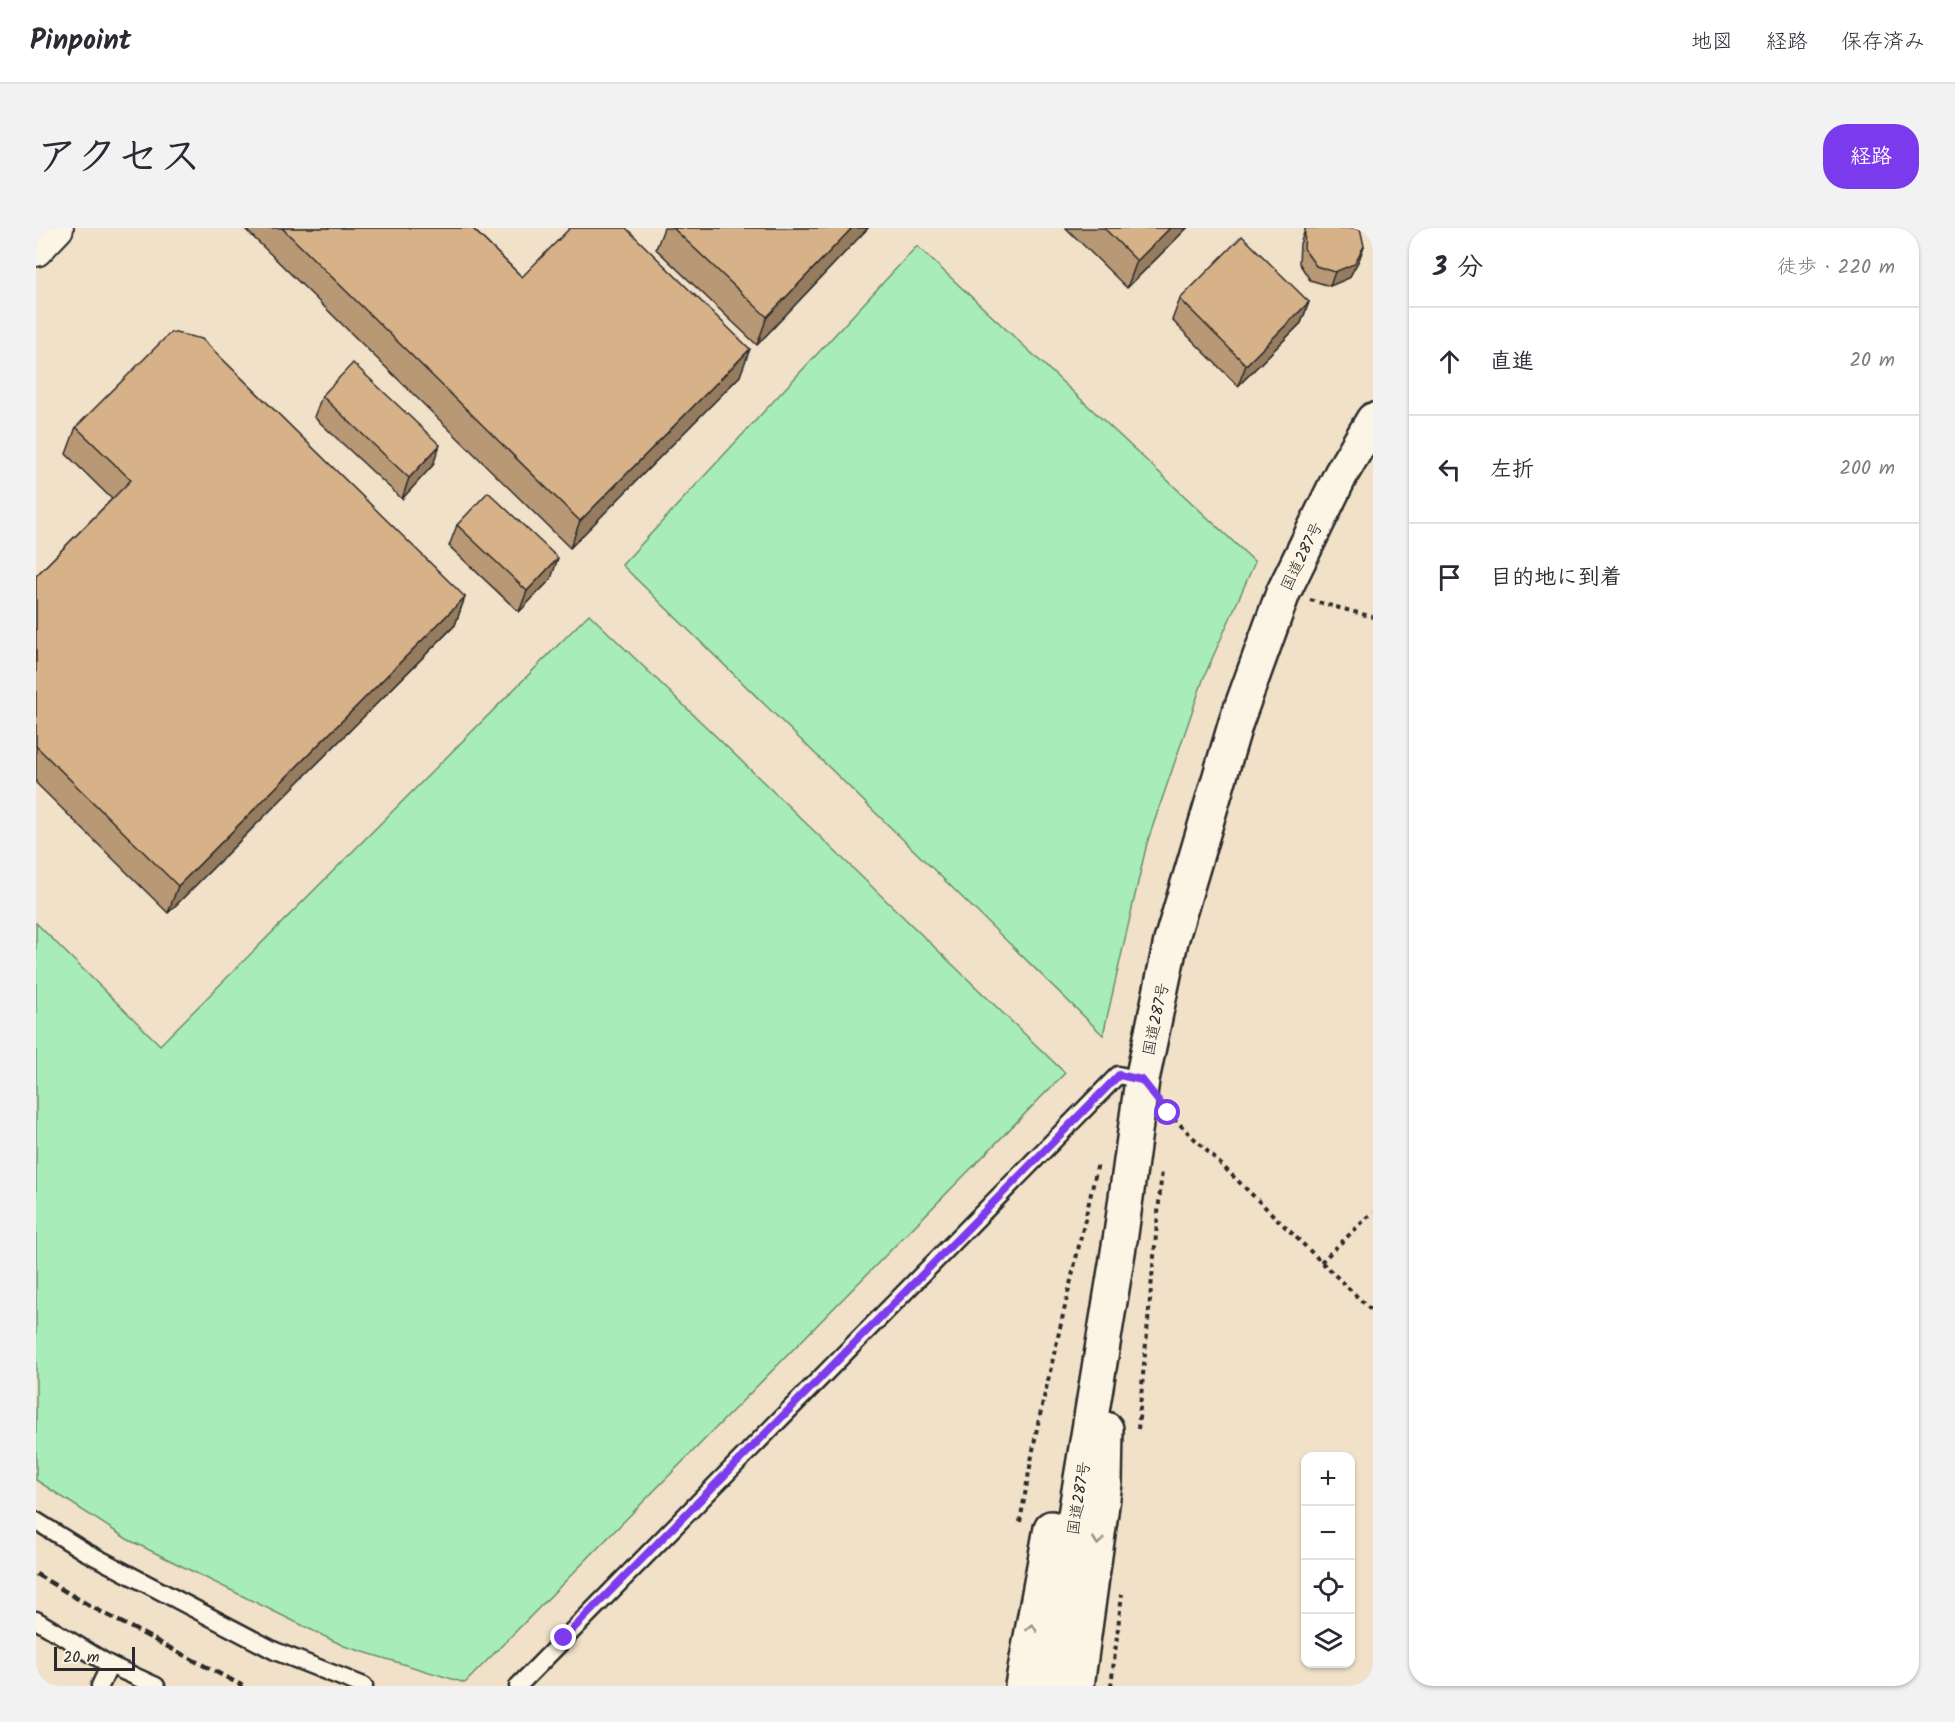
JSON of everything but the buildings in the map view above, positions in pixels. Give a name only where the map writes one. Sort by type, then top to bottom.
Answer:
[{"type":"highway","name":"国道287号","points":[[1047,1686],[1083,1479],[1142,1080],[1175,930],[1236,722],[1283,592],[1341,474],[1373,420]]},
{"type":"highway","points":[[1023,1686],[1083,1479]]},
{"type":"highway","points":[[1077,1686],[1083,1479]]},
{"type":"street","points":[[36,249],[57,228]]},
{"type":"lane","points":[[518,1686],[1119,1075],[1142,1080]]},
{"type":"lane","points":[[36,1521],[84,1551],[275,1651],[364,1686]]},
{"type":"lane","points":[[36,1620],[110,1665],[156,1686]]},
{"type":"lane","points":[[100,1686],[110,1665]]},
{"type":"path","points":[[1283,592],[1373,617]]},
{"type":"path","points":[[1142,1080],[1168,1113],[1373,1312]]},
{"type":"path","points":[[1167,1125],[1168,1113]]},
{"type":"path","points":[[1018,1533],[1036,1428],[1100,1155]]},
{"type":"path","points":[[1138,1432],[1163,1160]]},
{"type":"path","points":[[1321,1262],[1373,1212]]},
{"type":"path","points":[[1112,1686],[1123,1586]]},
{"type":"green space","points":[[917,246],[1255,562],[1204,677],[1147,843],[1103,1035],[622,565]]},
{"type":"green space","points":[[589,614],[1065,1073],[465,1683],[344,1646],[127,1539],[36,1480],[36,923],[160,1045]]},
{"type":"railway","points":[[36,1574],[90,1606],[243,1686]]},
{"type":"route","points":[[564,1638],[1119,1075],[1142,1080],[1168,1113]]}]
